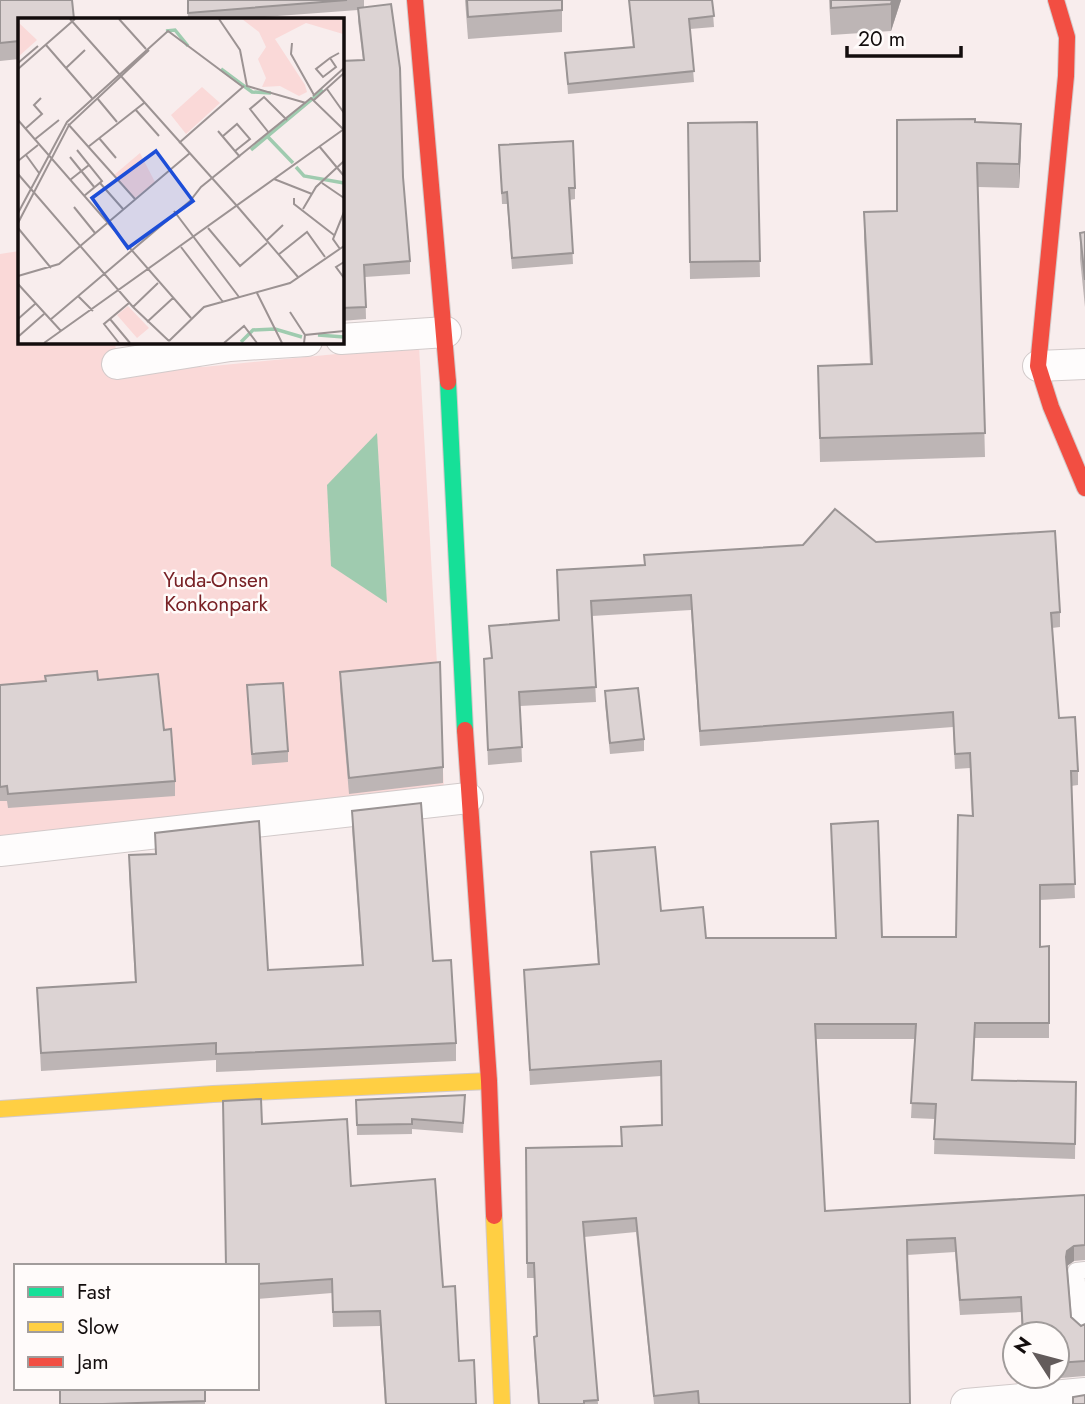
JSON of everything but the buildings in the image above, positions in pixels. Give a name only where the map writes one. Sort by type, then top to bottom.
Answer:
[{"type":"street","points":[[415,0],[446,332],[468,797],[489,1081],[502,1404]]},
{"type":"street","points":[[1056,0],[1066,37],[1066,76],[1038,366],[1051,407],[1085,488]]},
{"type":"street","points":[[343,339],[446,332]]},
{"type":"street","points":[[117,364],[230,346],[276,343]]},
{"type":"street","points":[[1038,366],[1085,364]]},
{"type":"street","points":[[0,850],[468,797]]},
{"type":"street","points":[[0,1109],[213,1094],[489,1081]]},
{"type":"street","points":[[966,1404],[1085,1393]]},
{"type":"lane","points":[[1066,76],[1085,72]]},
{"type":"lane","points":[[1081,1330],[1076,1271],[1085,1270]]},
{"type":"green space","name":"Yuda-Onsen Konkonpark","points":[[18,251],[18,343],[115,343],[117,364],[203,367],[419,346],[444,788],[0,839],[0,254]]},
{"type":"shaded area","points":[[377,433],[387,603],[331,566],[327,485]]},
{"type":"traffic: fast","points":[[448,382],[465,730]]},
{"type":"traffic: slow","points":[[0,1109],[213,1094],[489,1081]]},
{"type":"traffic: slow","points":[[494,1216],[502,1404]]},
{"type":"traffic: jam","points":[[415,0],[448,382]]},
{"type":"traffic: jam","points":[[1056,0],[1067,37],[1066,76],[1038,366],[1051,407],[1085,488]]},
{"type":"traffic: jam","points":[[465,730],[489,1081],[494,1216]]}]
